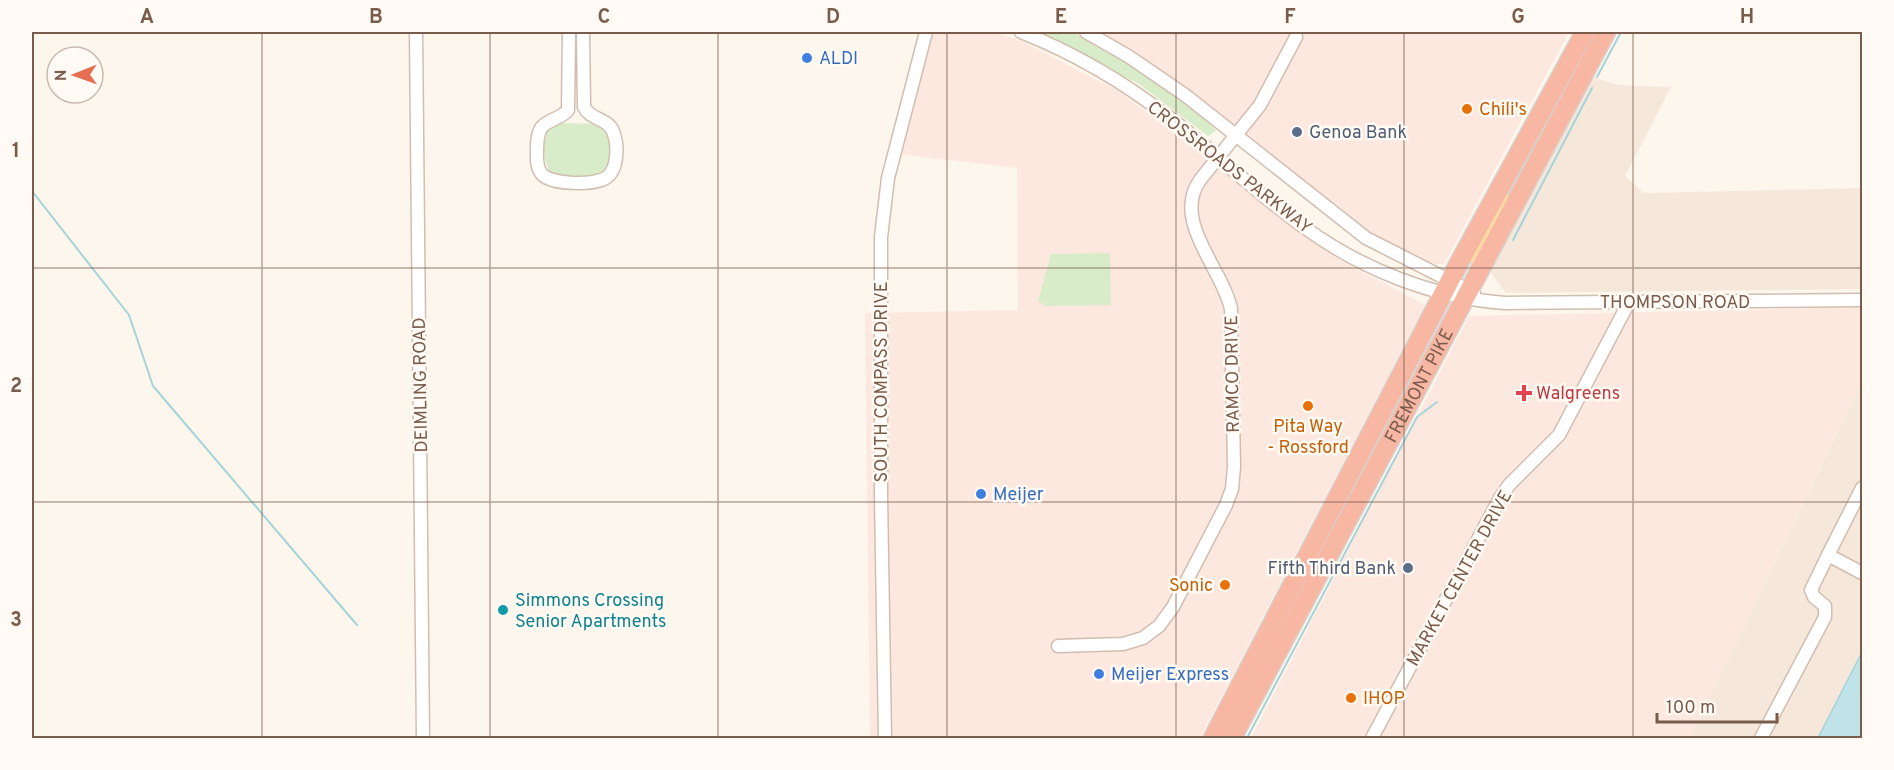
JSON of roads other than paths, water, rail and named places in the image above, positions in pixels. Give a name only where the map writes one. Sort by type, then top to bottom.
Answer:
[{"type":"highway","name":"FREMONT PIKE","points":[[1232,738],[1458,289],[1539,115],[1585,32]]},
{"type":"highway","name":"FREMONT PIKE","points":[[1213,738],[1291,588],[1458,289],[1606,32]]},
{"type":"highway","points":[[1225,738],[1255,682],[1283,614],[1291,588]]},
{"type":"street","name":"DEIMLING ROAD","points":[[416,32],[423,738]]},
{"type":"street","points":[[569,32],[568,110],[564,115],[545,123],[539,132],[537,141],[539,170],[548,179],[560,182],[602,181],[613,171],[615,163],[613,130],[606,123],[590,116],[584,107],[583,32]]},
{"type":"street","name":"SOUTH COMPASS DRIVE","points":[[885,738],[881,484],[881,237],[888,178],[926,32]]},
{"type":"street","name":"CROSSROADS PARKWAY","points":[[1021,32],[1068,53],[1115,80],[1170,118],[1287,215],[1327,243],[1382,271],[1458,289]]},
{"type":"street","name":"CROSSROADS PARKWAY","points":[[1086,32],[1159,76],[1366,238],[1458,289]]},
{"type":"street","name":"RAMCO DRIVE","points":[[1058,646],[1123,644],[1143,638],[1159,626],[1173,607],[1230,497],[1234,467],[1231,309],[1228,297],[1208,260],[1191,207],[1194,189],[1260,105],[1296,37]]},
{"type":"street","name":"THOMPSON ROAD","points":[[1458,289],[1487,302],[1863,300]]},
{"type":"street","name":"MARKET CENTER DRIVE","points":[[1372,738],[1500,498],[1509,485],[1559,435],[1629,302]]},
{"type":"street","points":[[1761,738],[1825,617],[1825,606],[1814,597],[1811,590],[1863,488]]},
{"type":"street","points":[[1828,555],[1863,573]]},
{"type":"water","points":[[1862,652],[1862,738],[1818,738]]},
{"type":"waterway","points":[[1597,77],[1621,32]]},
{"type":"waterway","points":[[1513,240],[1592,88]]},
{"type":"waterway","points":[[32,191],[129,315],[153,386],[357,625]]},
{"type":"waterway","points":[[1247,738],[1417,417],[1437,402]]},
{"type":"place","name":"ALDI","points":[[807,58]]},
{"type":"place","name":"Chili's","points":[[1467,109]]},
{"type":"place","name":"Genoa Bank","points":[[1297,132]]},
{"type":"place","name":"Walgreens","points":[[1524,393]]},
{"type":"place","name":"Pita Way - Rossford","points":[[1308,406]]},
{"type":"place","name":"Meijer","points":[[981,494]]},
{"type":"place","name":"Fifth Third Bank","points":[[1408,568]]},
{"type":"place","name":"Sonic","points":[[1225,585]]},
{"type":"place","name":"Simmons Crossing Senior Apartments","points":[[503,610]]},
{"type":"place","name":"Meijer Express","points":[[1099,674]]},
{"type":"place","name":"IHOP","points":[[1351,698]]}]
